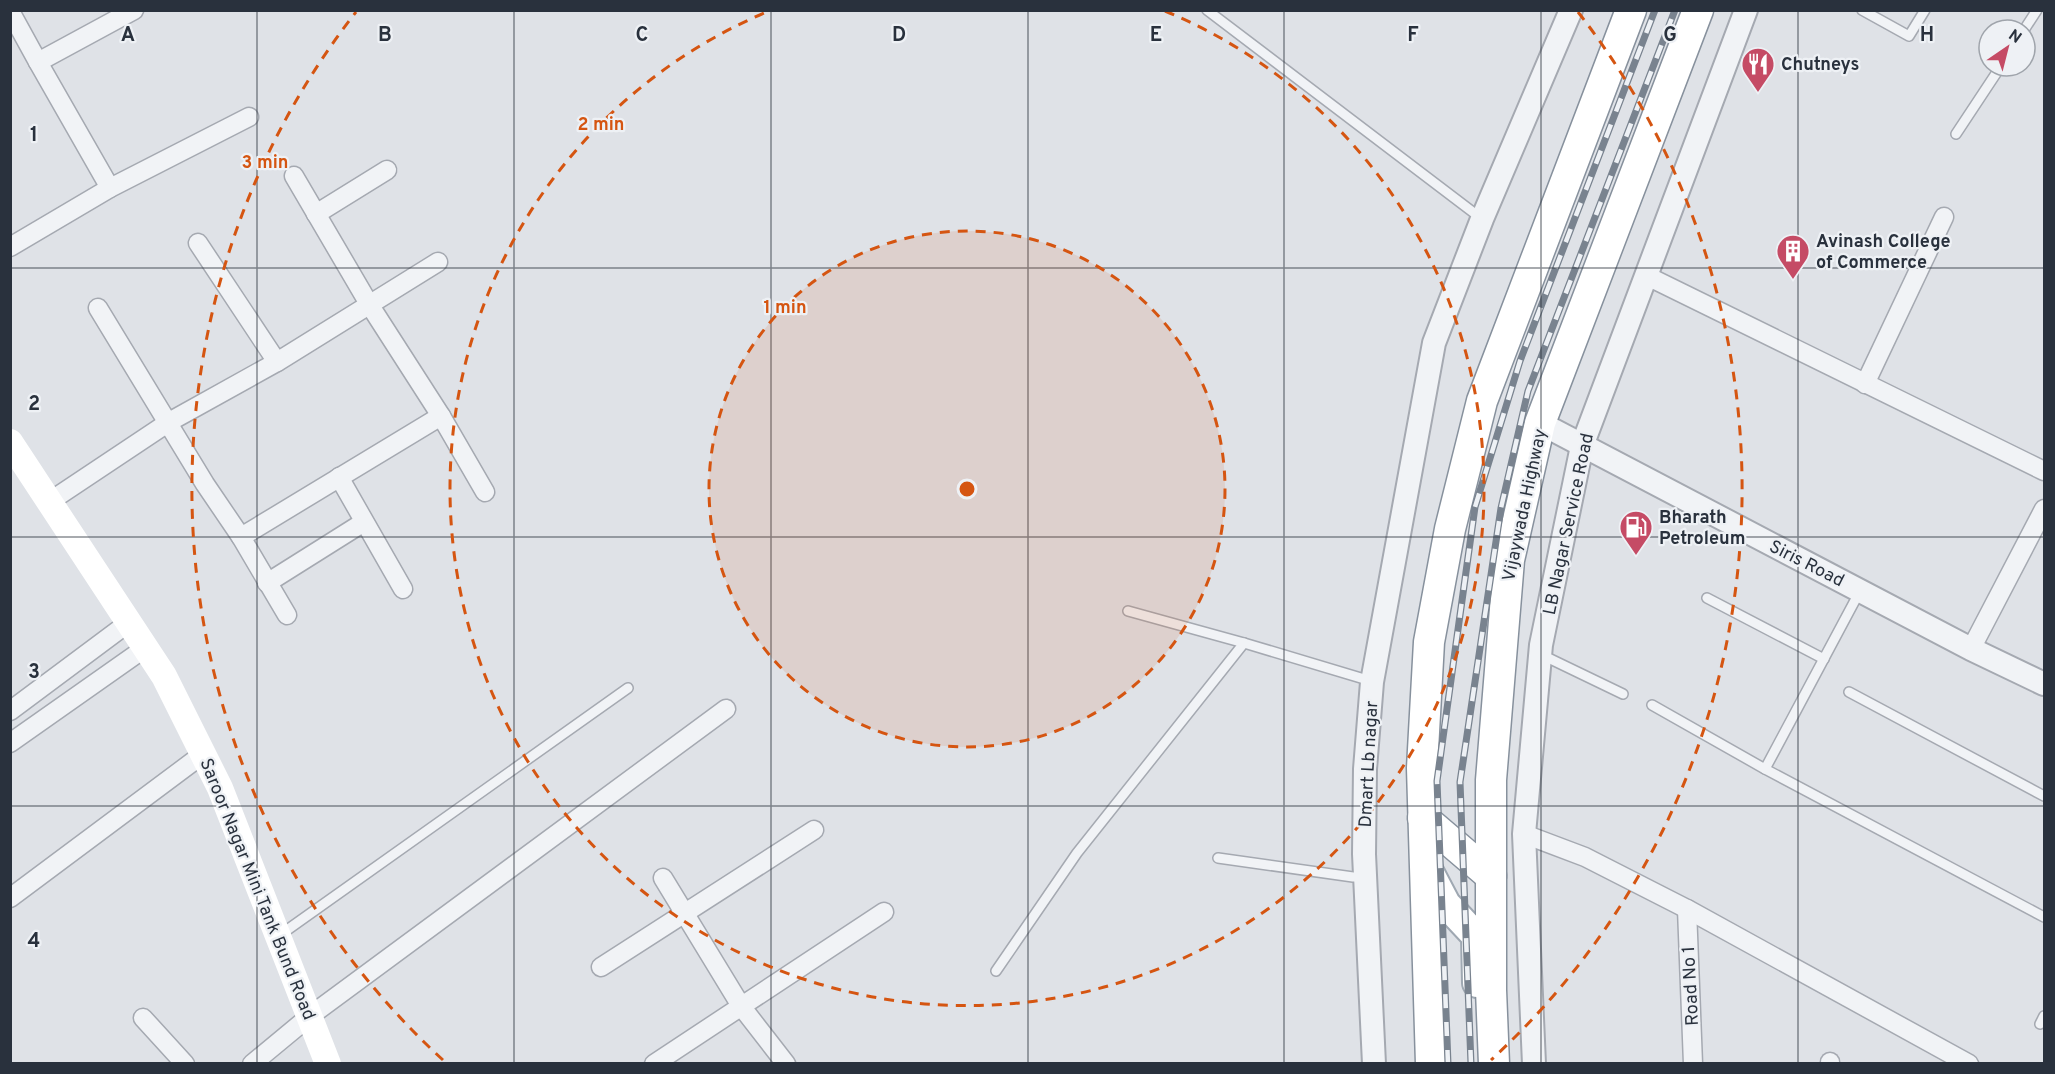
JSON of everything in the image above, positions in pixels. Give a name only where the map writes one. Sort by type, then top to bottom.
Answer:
[{"type":"highway","points":[[1431,1064],[1422,768],[1429,642],[1450,529],[1482,401],[1631,10]]},
{"type":"highway","name":"Vijaywada Highway","points":[[1494,1064],[1491,990],[1491,780],[1509,560],[1540,423],[1698,10]]},
{"type":"highway","points":[[1424,818],[1491,876]]},
{"type":"main road","name":"Saroor Nagar Mini Tank Bund Road","points":[[10,442],[164,676],[220,788],[328,1064]]},
{"type":"main road","points":[[1425,864],[1446,903],[1476,936],[1481,1064]]},
{"type":"street","points":[[38,62],[134,10]]},
{"type":"street","points":[[1372,682],[1434,343],[1482,219],[1571,10]]},
{"type":"street","name":"LB Nagar Service Road","points":[[1533,1064],[1524,834],[1540,654],[1582,446],[1746,10]]},
{"type":"street","points":[[10,11],[110,188]]},
{"type":"street","points":[[10,246],[110,188],[249,117]]},
{"type":"street","points":[[316,214],[387,170]]},
{"type":"street","points":[[294,176],[369,304],[441,416],[485,492]]},
{"type":"street","points":[[1865,384],[1944,217]]},
{"type":"street","points":[[198,243],[278,362]]},
{"type":"street","points":[[49,501],[169,422],[278,362],[438,262]]},
{"type":"street","points":[[1645,274],[2044,471]]},
{"type":"street","points":[[98,308],[287,615]]},
{"type":"street","points":[[241,537],[441,416]]},
{"type":"street","name":"Siris Road","points":[[1540,423],[1971,649],[2044,684]]},
{"type":"street","points":[[339,477],[403,588]]},
{"type":"street","points":[[1971,649],[2044,509]]},
{"type":"street","points":[[267,583],[364,522]]},
{"type":"street","points":[[10,711],[128,623]]},
{"type":"street","points":[[10,743],[145,648]]},
{"type":"street","name":"Dmart Lb nagar","points":[[1372,682],[1365,769],[1365,877],[1374,1064]]},
{"type":"street","points":[[252,1064],[310,1016],[726,710]]},
{"type":"street","points":[[10,898],[203,754]]},
{"type":"street","points":[[601,967],[814,830]]},
{"type":"street","points":[[1524,834],[1585,857],[1687,909],[1970,1064]]},
{"type":"street","points":[[663,878],[741,1006],[786,1064]]},
{"type":"street","name":"Road No 1","points":[[1687,909],[1694,1064]]},
{"type":"street","points":[[654,1064],[884,912]]},
{"type":"street","points":[[143,1018],[185,1064]]},
{"type":"lane","points":[[1207,10],[1482,219]]},
{"type":"lane","points":[[1862,10],[1910,36],[1925,10]]},
{"type":"lane","points":[[1956,134],[1993,78]]},
{"type":"lane","points":[[1765,769],[1860,591]]},
{"type":"lane","points":[[1707,598],[1824,659]]},
{"type":"lane","name":"Dmart Lb nagar","points":[[1128,611],[1372,682]]},
{"type":"lane","points":[[996,970],[1077,853],[1244,643]]},
{"type":"lane","points":[[1540,654],[1623,694]]},
{"type":"lane","points":[[278,936],[628,688]]},
{"type":"lane","points":[[1849,692],[2044,796]]},
{"type":"lane","points":[[1652,705],[1765,769],[2044,917]]},
{"type":"lane","points":[[1218,858],[1365,877]]},
{"type":"railway","points":[[1448,1064],[1437,781],[1475,507],[1520,361],[1655,10]]},
{"type":"railway","points":[[1471,1064],[1460,782],[1501,508],[1528,391],[1675,10]]},
{"type":"place","name":"Chutneys","points":[[1758,93]]},
{"type":"place","name":"Avinash College of Commerce","points":[[1793,280]]},
{"type":"place","name":"Bharath Petroleum","points":[[1636,556]]}]
